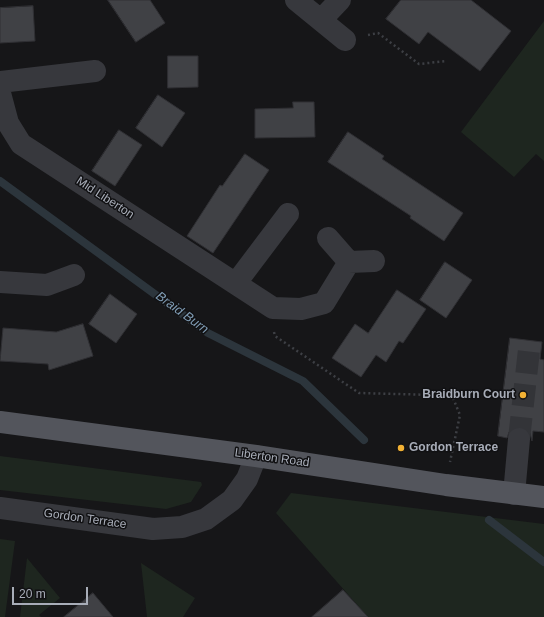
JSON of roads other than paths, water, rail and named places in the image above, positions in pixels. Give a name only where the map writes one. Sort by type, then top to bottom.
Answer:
[{"type":"main road","name":"Liberton Road","points":[[0,422],[256,456],[514,494],[544,497]]},
{"type":"street","points":[[296,0],[345,40]]},
{"type":"street","points":[[321,20],[340,0]]},
{"type":"street","points":[[0,82],[95,71]]},
{"type":"street","name":"Mid Liberton","points":[[0,93],[8,123],[21,144],[273,308],[301,309],[324,303],[349,262]]},
{"type":"street","points":[[236,283],[288,214]]},
{"type":"street","points":[[328,238],[349,262],[374,261]]},
{"type":"street","points":[[0,282],[47,285],[74,275]]},
{"type":"street","points":[[514,494],[519,439]]},
{"type":"street","name":"Gordon Terrace","points":[[0,508],[153,529],[182,527],[206,518],[232,500],[247,479],[256,456]]},
{"type":"waterway","name":"Braid Burn","points":[[0,181],[208,333],[303,381],[364,440]]},
{"type":"waterway","name":"Braid Burn","points":[[489,520],[544,562]]},
{"type":"tunnel","points":[[519,439],[530,341]]},
{"type":"place","name":"Braidburn Court","points":[[523,395]]},
{"type":"place","name":"Gordon Terrace","points":[[401,448]]}]
